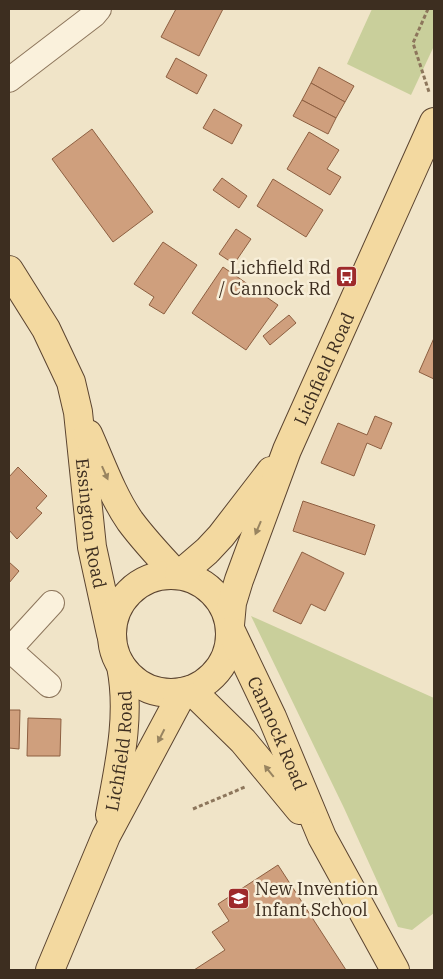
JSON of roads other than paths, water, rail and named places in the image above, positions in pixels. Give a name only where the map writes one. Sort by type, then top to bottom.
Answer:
[{"type":"main road","name":"Lichfield Road","points":[[230,628],[232,603],[239,580],[287,450],[434,122]]},
{"type":"main road","name":"Essington Road","points":[[9,270],[46,329],[71,382],[78,412],[92,547],[111,634]]},
{"type":"main road","name":"Essington Road","points":[[78,412],[117,500],[146,541],[177,574]]},
{"type":"main road","name":"Lichfield Road","points":[[177,574],[207,551],[221,536],[287,450]]},
{"type":"main road","points":[[177,574],[191,577],[204,584],[217,596],[226,609],[230,628],[229,649],[224,661],[213,676],[187,691],[160,693],[134,681],[121,666],[114,651],[111,634],[112,622],[116,611],[128,593],[150,578],[177,574]]},
{"type":"main road","name":"Cannock Road","points":[[230,628],[254,676],[322,836],[395,970]]},
{"type":"main road","name":"Lichfield Road","points":[[106,836],[125,721],[125,696],[121,666]]},
{"type":"main road","name":"Lichfield Road","points":[[50,970],[106,836],[187,691]]},
{"type":"main road","name":"Cannock Road","points":[[187,691],[259,758],[322,836]]},
{"type":"street","points":[[9,80],[94,15],[99,9]]},
{"type":"street","points":[[49,684],[9,649],[52,604]]},
{"type":"place","name":"Lichfield Rd / Cannock Rd","points":[[347,277]]},
{"type":"place","name":"New Invention Infant School","points":[[239,898]]}]
